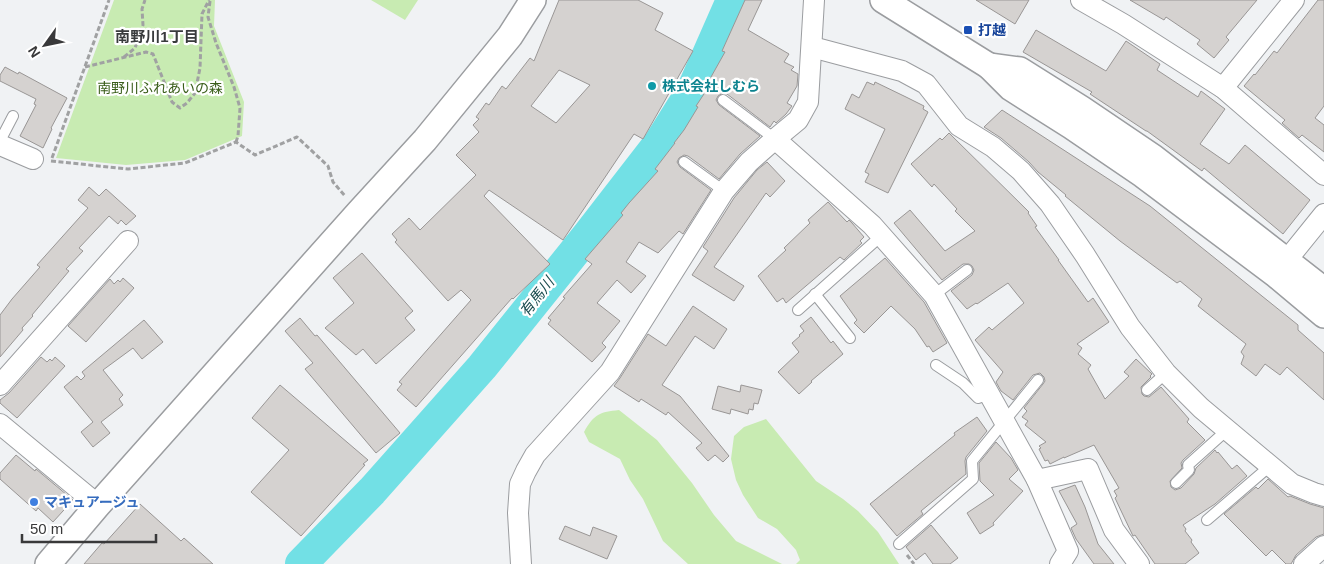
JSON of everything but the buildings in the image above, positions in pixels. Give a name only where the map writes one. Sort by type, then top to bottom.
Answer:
[{"type":"street","points":[[48,564],[425,140],[510,36],[533,0]]},
{"type":"street","points":[[521,564],[518,513],[520,484],[535,455],[610,372],[724,191],[749,162],[798,120],[808,102],[814,0]]},
{"type":"street","points":[[883,0],[989,66],[1011,88],[1281,267],[1324,290]]},
{"type":"street","points":[[1081,0],[1123,24],[1223,88],[1324,175]]},
{"type":"street","points":[[1223,88],[1294,0]]},
{"type":"street","points":[[812,47],[902,71],[926,84],[959,126],[993,147],[1021,171],[1050,204],[1130,327],[1166,373],[1201,408],[1292,484],[1324,496]]},
{"type":"street","points":[[774,139],[872,225],[934,295],[1037,480],[1068,551],[1060,564]]},
{"type":"street","points":[[0,145],[33,158]]},
{"type":"street","points":[[1281,267],[1324,214]]},
{"type":"street","points":[[0,385],[128,241]]},
{"type":"street","points":[[1281,267],[1324,315]]},
{"type":"street","points":[[0,424],[98,506]]},
{"type":"street","points":[[1037,480],[1088,468],[1114,530],[1140,564]]},
{"type":"street","points":[[1304,564],[1324,546]]},
{"type":"lane","points":[[723,100],[774,139]]},
{"type":"lane","points":[[0,141],[13,116]]},
{"type":"lane","points":[[684,162],[724,191]]},
{"type":"lane","points":[[798,310],[881,236]]},
{"type":"lane","points":[[934,295],[967,270]]},
{"type":"lane","points":[[815,294],[850,338]]},
{"type":"lane","points":[[936,365],[963,384],[978,398],[989,394]]},
{"type":"lane","points":[[1147,390],[1166,373]]},
{"type":"lane","points":[[899,544],[972,479],[972,461],[1038,380]]},
{"type":"lane","points":[[1176,483],[1189,470],[1188,465],[1227,430]]},
{"type":"lane","points":[[1207,520],[1270,466]]},
{"type":"path","points":[[108,0],[50,161],[128,169],[184,163],[236,142],[240,108],[208,17],[210,0]]},
{"type":"path","points":[[123,58],[135,48],[143,25],[142,9],[144,0]]},
{"type":"path","points":[[84,67],[146,52],[153,54],[172,102],[180,108],[195,93],[200,68],[202,14],[210,0]]},
{"type":"path","points":[[236,142],[255,155],[297,137],[328,166],[333,182]]},
{"type":"green space","name":"南野川ふれあいの森","points":[[114,0],[215,0],[214,26],[244,102],[242,136],[185,160],[126,165],[56,158]]},
{"type":"green space","points":[[371,0],[418,0],[405,20]]},
{"type":"green space","points":[[619,410],[657,440],[736,541],[782,564],[688,564],[663,541],[643,499],[630,480],[620,459],[589,442],[584,432],[591,421],[598,415]]},
{"type":"green space","points":[[766,419],[816,481],[858,511],[878,532],[899,564],[796,564],[800,560],[796,550],[777,529],[758,518],[743,495],[736,480],[731,459],[734,436],[744,427]]},
{"type":"waterway","name":"有馬川","points":[[301,564],[372,491],[482,367],[660,142],[692,91],[732,0]]},
{"type":"place","name":"打越","points":[[968,30]]},
{"type":"place","name":"株式会社しむら","points":[[652,86]]},
{"type":"place","name":"マキュアージュ","points":[[34,502]]},
{"type":"district","name":"南野川1丁目","points":[[157,37]]}]
